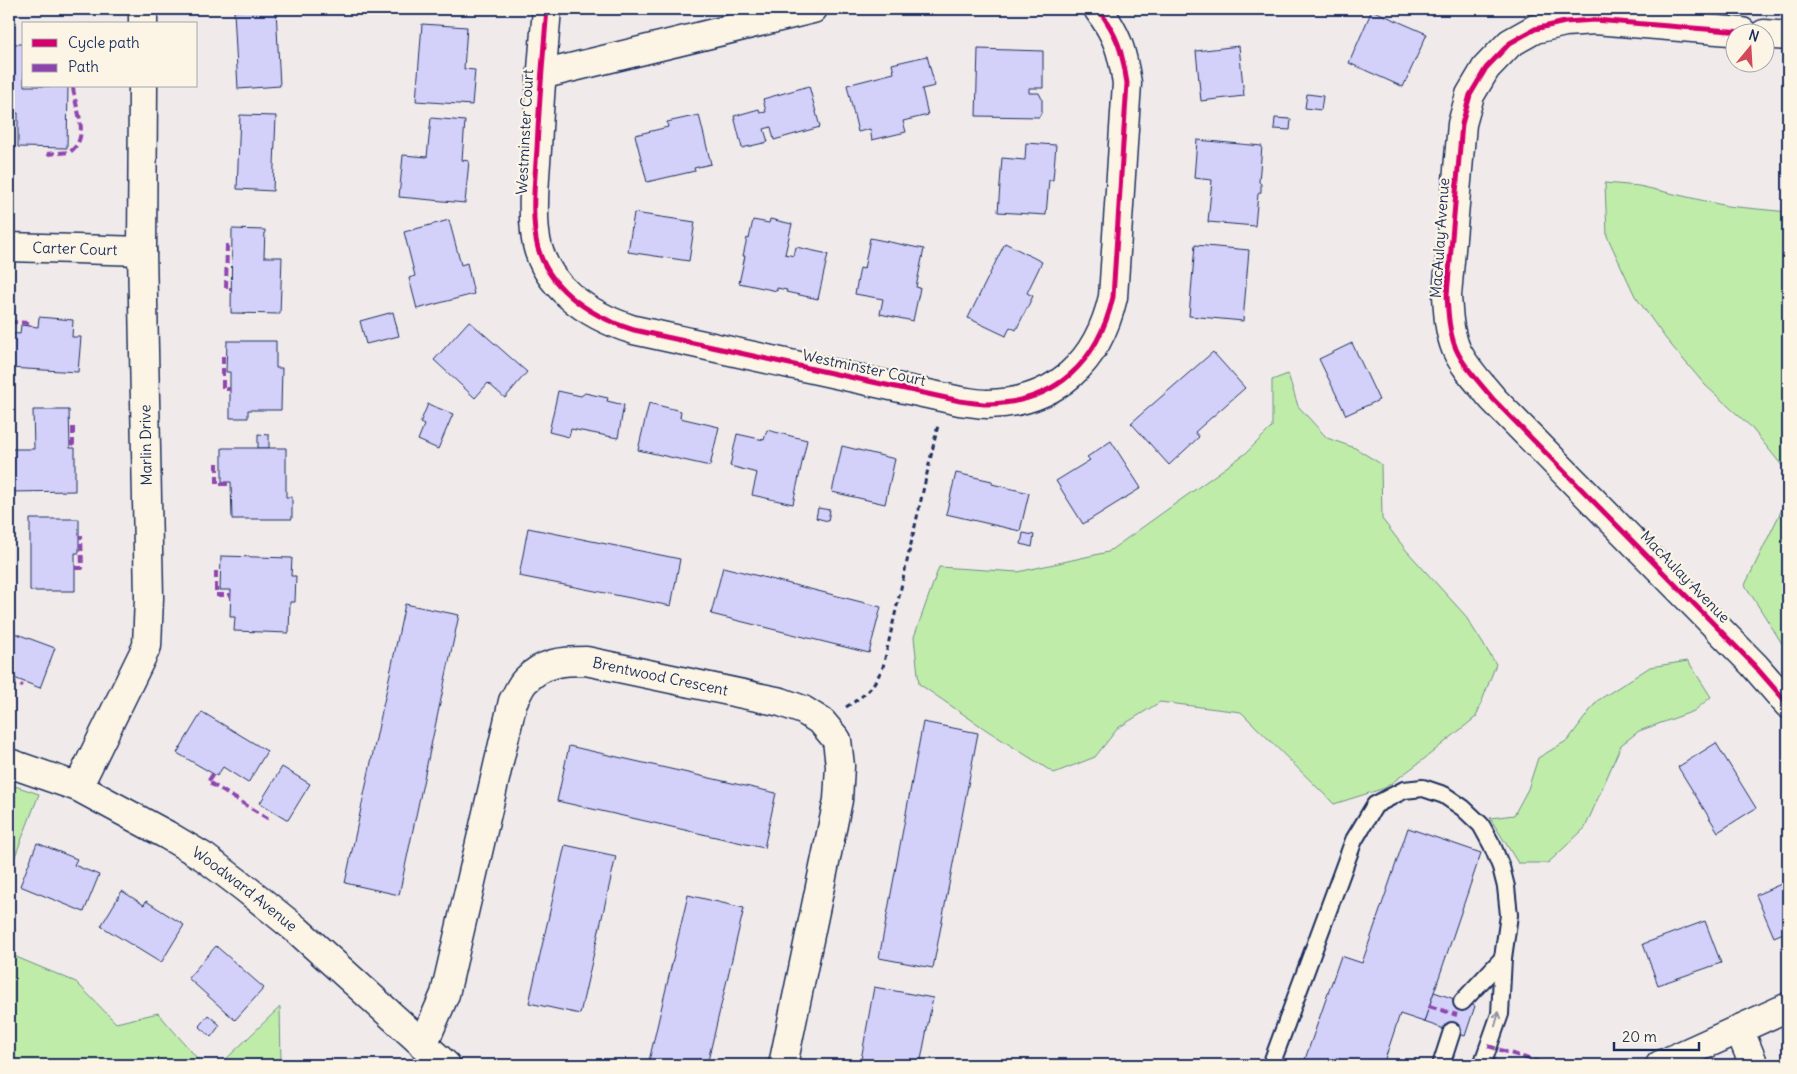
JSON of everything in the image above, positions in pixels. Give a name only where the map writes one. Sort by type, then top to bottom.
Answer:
[{"type":"street","points":[[143,9],[143,22]]},
{"type":"street","name":"Westminster Court","points":[[547,9],[541,75],[534,203],[535,234],[540,254],[549,272],[559,286],[572,298],[586,309],[601,317],[634,330],[944,398],[985,404],[1010,402],[1034,396],[1053,387],[1087,358],[1104,328],[1113,297],[1127,83],[1123,55],[1112,28],[1098,9]]},
{"type":"street","name":"Westminster Court","points":[[541,75],[813,9]]},
{"type":"street","name":"MacAulay Avenue","points":[[1724,31],[1595,20],[1565,22],[1535,28],[1510,43],[1486,68],[1470,95],[1462,124],[1447,295],[1449,323],[1456,349],[1477,380],[1493,399],[1754,665],[1788,704]]},
{"type":"street","points":[[1774,35],[1788,36]]},
{"type":"street","name":"Marlin Drive","points":[[78,787],[147,646],[150,598],[142,251],[143,88]]},
{"type":"street","name":"Carter Court","points":[[9,247],[142,251]]},
{"type":"street","name":"Brentwood Crescent","points":[[423,1045],[445,994],[513,701],[525,681],[543,668],[562,661],[586,661],[781,702],[803,710],[822,722],[837,740],[840,766],[838,800],[783,1065]]},
{"type":"street","name":"Woodward Avenue","points":[[9,763],[78,787],[159,830],[204,857],[296,930],[446,1065]]},
{"type":"street","points":[[1660,1065],[1788,1007]]},
{"type":"street","points":[[1739,1030],[1754,1065]]},
{"type":"lane","points":[[1271,1065],[1354,840],[1375,805],[1404,790],[1423,788],[1444,795],[1464,808],[1481,825],[1498,860],[1506,887],[1509,915],[1503,958],[1500,1014],[1482,1065]]},
{"type":"lane","points":[[1462,1002],[1503,958]]},
{"type":"lane","points":[[1441,1065],[1452,1031]]},
{"type":"path","points":[[822,722],[864,696],[875,683],[882,667],[944,398]]},
{"type":"green space","points":[[1605,183],[1639,186],[1727,206],[1788,212],[1788,473],[1750,426],[1705,385],[1666,339],[1635,296],[1607,236]]},
{"type":"green space","points":[[1288,374],[1298,406],[1327,438],[1355,448],[1381,464],[1382,519],[1406,550],[1464,614],[1496,664],[1476,717],[1385,788],[1334,804],[1241,712],[1160,702],[1118,728],[1095,757],[1054,773],[919,684],[914,637],[939,567],[1018,572],[1108,552],[1246,453],[1272,427],[1272,380]]},
{"type":"green space","points":[[1788,497],[1788,653],[1745,585]]},
{"type":"green space","points":[[1688,661],[1711,697],[1694,711],[1639,731],[1621,745],[1585,828],[1548,863],[1518,863],[1490,818],[1514,815],[1528,789],[1538,758],[1568,740],[1597,701],[1650,667]]},
{"type":"green space","points":[[9,784],[39,794],[9,872]]},
{"type":"green space","points":[[9,954],[76,982],[116,1023],[158,1013],[203,1065],[9,1065]]},
{"type":"green space","points":[[280,1007],[281,1065],[209,1065],[221,1064]]},
{"type":"building","points":[[276,9],[280,86],[238,89],[234,11]]},
{"type":"building","points":[[1372,10],[1427,34],[1403,87],[1349,63]]},
{"type":"building","points":[[422,24],[467,27],[464,69],[475,70],[472,105],[416,101]]},
{"type":"building","points":[[9,44],[22,44],[22,88],[68,88],[67,148],[18,147],[18,113],[9,113]]},
{"type":"building","points":[[1239,46],[1244,96],[1201,101],[1196,51]]},
{"type":"building","points":[[978,49],[1043,51],[1043,88],[1029,88],[1029,93],[1039,93],[1042,99],[1042,111],[1039,117],[976,116]]},
{"type":"building","points":[[927,56],[935,86],[922,89],[928,115],[903,121],[906,132],[872,140],[870,129],[858,132],[847,85],[894,73],[892,64]]},
{"type":"building","points":[[809,86],[820,127],[774,140],[771,127],[764,129],[768,142],[742,148],[734,116],[759,109],[760,113],[766,112],[763,99]]},
{"type":"building","points":[[1307,94],[1323,96],[1321,110],[1305,108]]},
{"type":"building","points":[[240,115],[276,116],[273,191],[237,189]]},
{"type":"building","points":[[699,115],[711,164],[694,168],[695,171],[647,182],[635,135],[668,127],[667,122]]},
{"type":"building","points":[[431,118],[465,121],[462,160],[469,161],[465,203],[399,197],[403,155],[427,157]]},
{"type":"building","points":[[1275,118],[1291,119],[1290,130],[1274,129]]},
{"type":"building","points":[[1197,140],[1262,146],[1259,182],[1261,184],[1261,192],[1258,194],[1255,226],[1208,222],[1212,180],[1194,178]]},
{"type":"building","points":[[1026,143],[1056,145],[1053,180],[1049,180],[1046,215],[998,212],[1002,158],[1025,160]]},
{"type":"building","points":[[634,213],[695,222],[689,261],[628,252]]},
{"type":"building","points":[[770,219],[792,224],[785,254],[794,256],[796,247],[828,254],[818,299],[786,292],[787,290],[777,288],[777,291],[739,283],[747,238],[749,239],[753,220],[769,223]]},
{"type":"building","points":[[449,220],[461,265],[467,263],[474,294],[417,309],[409,278],[415,276],[404,232]]},
{"type":"building","points":[[232,229],[265,230],[264,257],[282,257],[280,314],[231,313]]},
{"type":"building","points":[[870,238],[924,249],[916,287],[920,288],[913,321],[880,314],[883,299],[855,294],[860,268],[864,269]]},
{"type":"building","points":[[1005,243],[1042,262],[1027,293],[1033,296],[1016,330],[1010,327],[1006,336],[968,318]]},
{"type":"building","points":[[1195,245],[1249,250],[1243,321],[1189,316]]},
{"type":"building","points":[[393,312],[399,336],[366,344],[360,321]]},
{"type":"building","points":[[39,317],[73,320],[72,337],[81,337],[78,372],[9,368],[9,333],[20,334],[21,325],[38,327]]},
{"type":"building","points":[[469,321],[527,372],[505,398],[488,383],[475,398],[434,360]]},
{"type":"building","points":[[227,341],[276,341],[276,368],[282,368],[281,410],[248,410],[248,418],[230,418],[230,372],[226,372]]},
{"type":"building","points":[[1352,343],[1379,400],[1346,415],[1319,359]]},
{"type":"building","points":[[1213,352],[1245,388],[1195,432],[1199,437],[1169,465],[1131,423]]},
{"type":"building","points":[[558,391],[581,396],[585,393],[608,398],[607,401],[624,405],[618,438],[571,429],[569,437],[549,432]]},
{"type":"building","points":[[649,403],[681,411],[680,418],[719,427],[710,466],[638,450]]},
{"type":"building","points":[[428,404],[453,414],[438,449],[418,440],[424,425],[420,423]]},
{"type":"building","points":[[33,410],[69,410],[70,448],[75,448],[75,491],[10,492],[9,449],[34,449]]},
{"type":"building","points":[[767,430],[807,440],[793,504],[752,495],[757,473],[730,466],[737,434],[764,440]]},
{"type":"building","points":[[258,434],[269,435],[269,448],[258,448]]},
{"type":"building","points":[[1111,441],[1141,488],[1083,524],[1056,481],[1090,460],[1087,457]]},
{"type":"building","points":[[842,446],[895,459],[885,504],[832,492]]},
{"type":"building","points":[[222,448],[286,448],[286,497],[292,497],[292,519],[232,519],[231,482],[222,482]]},
{"type":"building","points":[[956,473],[992,481],[992,484],[1029,493],[1020,531],[946,514]]},
{"type":"building","points":[[818,508],[830,510],[828,521],[816,518]]},
{"type":"building","points":[[30,519],[79,519],[79,553],[75,553],[75,591],[30,591]]},
{"type":"building","points":[[528,528],[680,559],[671,606],[519,576]]},
{"type":"building","points":[[1023,533],[1034,535],[1032,547],[1021,544]]},
{"type":"building","points":[[221,556],[292,558],[291,576],[296,576],[295,602],[290,602],[289,633],[234,631],[235,617],[230,617],[231,590],[220,590]]},
{"type":"building","points":[[723,567],[881,607],[869,653],[711,614]]},
{"type":"building","points":[[405,604],[459,615],[399,895],[345,883]]},
{"type":"building","points":[[9,631],[55,648],[40,688],[9,676]]},
{"type":"building","points":[[202,712],[267,751],[248,783],[223,767],[217,776],[177,753]]},
{"type":"building","points":[[923,722],[978,733],[933,968],[879,958]]},
{"type":"building","points":[[1716,743],[1756,808],[1718,832],[1678,767]]},
{"type":"building","points":[[569,746],[776,793],[764,848],[557,801]]},
{"type":"building","points":[[282,767],[310,784],[288,820],[260,803]]},
{"type":"building","points":[[1408,828],[1481,853],[1424,1022],[1400,1014],[1383,1065],[1303,1065],[1341,956],[1362,963]]},
{"type":"building","points":[[37,843],[77,859],[74,865],[99,875],[84,912],[20,886]]},
{"type":"building","points":[[565,845],[616,856],[580,1014],[529,1003]]},
{"type":"building","points":[[1788,881],[1788,931],[1774,937],[1756,895]]},
{"type":"building","points":[[122,891],[144,905],[146,901],[184,925],[161,963],[101,926]]},
{"type":"building","points":[[688,895],[744,908],[707,1065],[648,1065]]},
{"type":"building","points":[[1705,921],[1721,963],[1658,985],[1643,944]]},
{"type":"building","points":[[216,946],[264,988],[235,1020],[188,978]]},
{"type":"building","points":[[874,987],[933,998],[920,1065],[860,1065]]},
{"type":"building","points":[[1434,992],[1475,1006],[1465,1036],[1424,1022]]},
{"type":"building","points":[[208,1015],[220,1025],[211,1037],[199,1026]]},
{"type":"building","points":[[297,1061],[332,1063],[332,1065],[297,1065]]},
{"type":"marked path","points":[[47,154],[70,152],[80,138],[80,121],[73,88]]},
{"type":"marked path","points":[[227,244],[226,289],[231,289]]},
{"type":"marked path","points":[[9,322],[31,323],[31,326]]},
{"type":"marked path","points":[[223,356],[223,389],[230,389]]},
{"type":"marked path","points":[[70,444],[73,444],[73,427]]},
{"type":"marked path","points":[[217,463],[217,484],[232,484]]},
{"type":"marked path","points":[[75,568],[82,568],[81,535]]},
{"type":"marked path","points":[[216,571],[216,595],[231,595]]},
{"type":"marked path","points":[[9,681],[23,686]]},
{"type":"marked path","points":[[213,774],[208,782],[269,819]]},
{"type":"marked path","points":[[1429,1006],[1457,1015]]},
{"type":"marked path","points":[[1488,1046],[1548,1065]]},
{"type":"cycle path","points":[[547,9],[541,79],[534,222],[539,251],[546,268],[570,296],[600,316],[634,330],[960,401],[987,404],[1012,402],[1034,396],[1053,387],[1070,374],[1085,359],[1097,341],[1113,297],[1127,83],[1115,36],[1098,9]]},
{"type":"cycle path","points":[[1724,31],[1595,20],[1565,22],[1535,29],[1510,43],[1486,68],[1470,95],[1462,124],[1447,295],[1448,309],[1450,329],[1459,356],[1493,399],[1754,665],[1788,704]]}]
